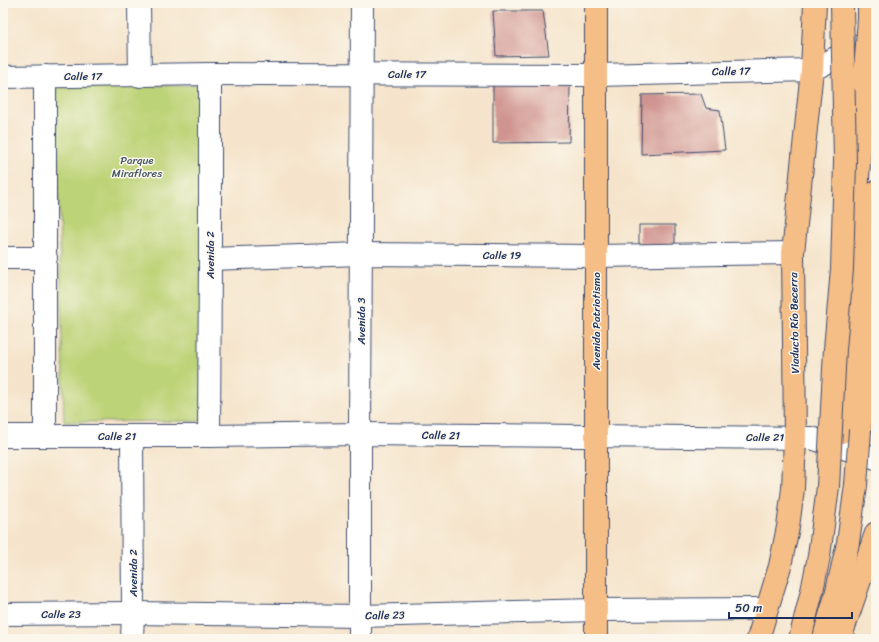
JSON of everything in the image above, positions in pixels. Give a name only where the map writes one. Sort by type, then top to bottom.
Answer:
[{"type":"main road","name":"Avenida Patriotismo","points":[[596,3],[596,639]]},
{"type":"main road","name":"Viaducto Río Becerra","points":[[758,639],[780,566],[788,527],[793,489],[795,438],[793,253],[812,70],[815,3]]},
{"type":"main road","points":[[800,639],[812,591],[828,487],[842,269],[845,162],[842,3]]},
{"type":"main road","points":[[851,431],[864,83],[871,20]]},
{"type":"main road","points":[[823,639],[835,599],[848,543],[846,485],[876,202]]},
{"type":"main road","points":[[805,639],[820,585],[829,544],[846,485]]},
{"type":"main road","points":[[840,639],[876,533]]},
{"type":"main road","points":[[850,639],[876,559]]},
{"type":"street","points":[[139,3],[140,76]]},
{"type":"street","name":"Avenida 3","points":[[360,639],[362,3]]},
{"type":"street","points":[[838,3],[847,35],[856,47]]},
{"type":"street","points":[[812,70],[856,47],[871,20]]},
{"type":"street","name":"Calle 17","points":[[3,77],[210,74],[596,74],[812,70]]},
{"type":"street","name":"Avenida 2","points":[[209,436],[210,74]]},
{"type":"street","points":[[45,76],[45,436]]},
{"type":"street","name":"Calle 19","points":[[210,259],[361,254],[596,256],[793,253]]},
{"type":"street","points":[[3,258],[46,258]]},
{"type":"street","name":"Calle 21","points":[[3,436],[360,434],[811,438],[876,458]]},
{"type":"street","name":"Avenida 2","points":[[132,436],[132,639]]},
{"type":"street","name":"Calle 23","points":[[3,614],[133,613],[361,616],[596,610],[767,609]]},
{"type":"green space","name":"Parque Miraflores","points":[[217,85],[217,421],[64,422],[56,87]]},
{"type":"building","points":[[493,11],[543,11],[549,55],[496,56]]},
{"type":"building","points":[[570,84],[569,142],[493,143],[493,85]]},
{"type":"building","points":[[701,94],[706,108],[720,110],[725,150],[641,154],[642,95]]},
{"type":"building","points":[[639,225],[675,225],[675,250],[639,251]]}]
